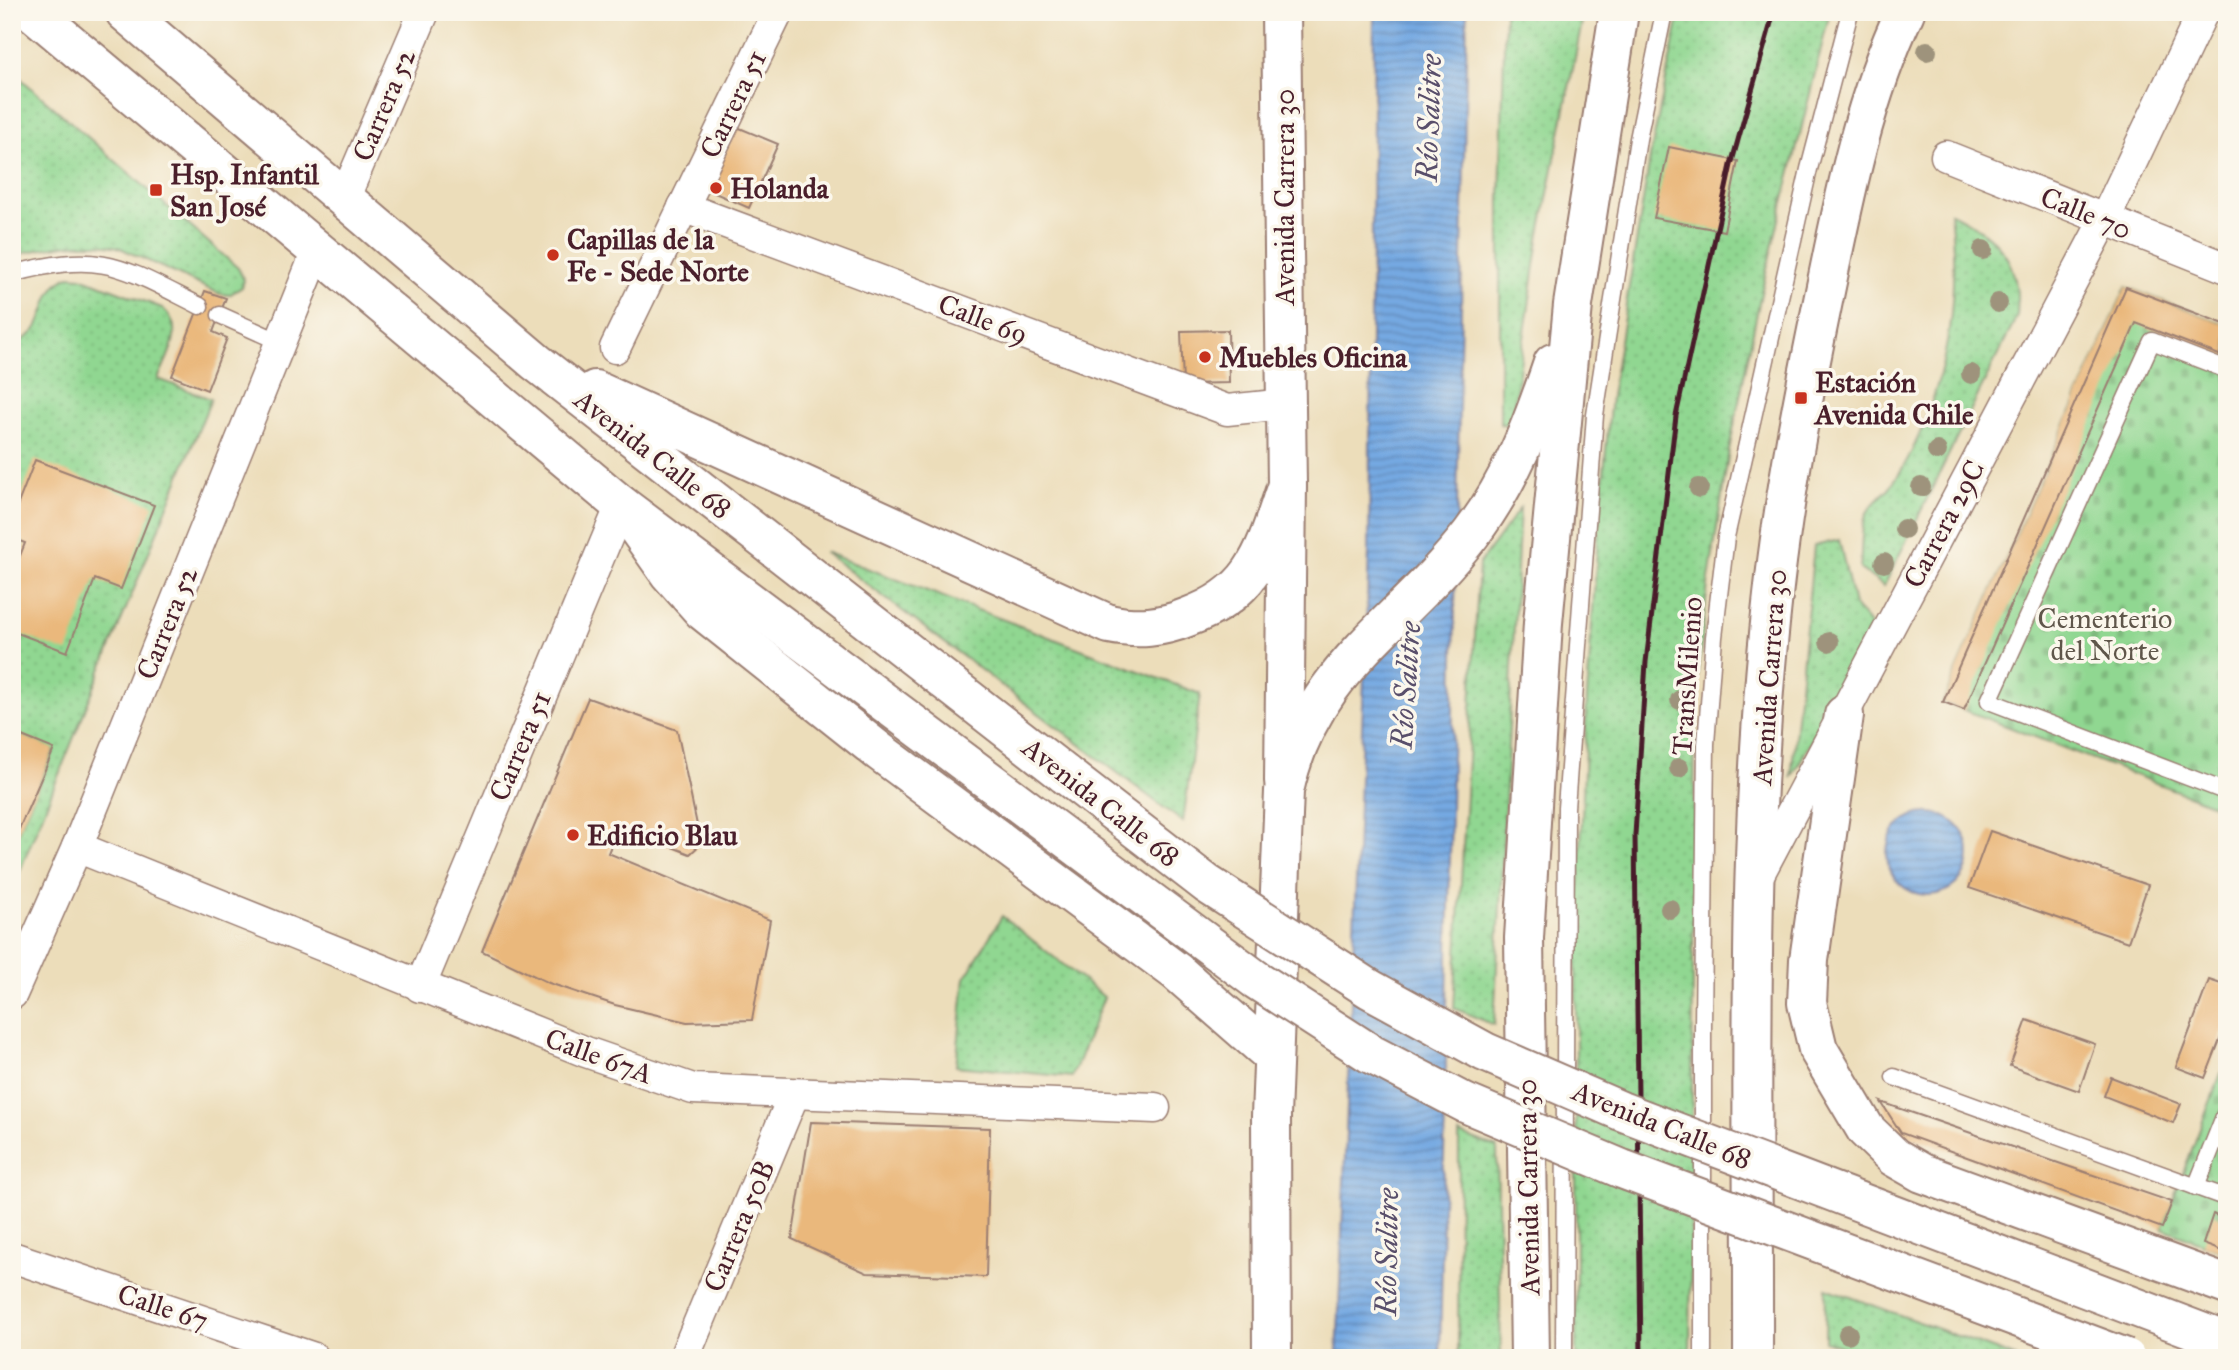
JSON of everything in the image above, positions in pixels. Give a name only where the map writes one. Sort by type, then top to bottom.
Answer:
[{"type":"main road","name":"Avenida Calle 68","points":[[33,12],[621,505],[1255,979],[1371,1054],[1465,1103],[1622,1169],[2126,1358]]},
{"type":"main road","name":"Avenida Calle 68","points":[[125,12],[536,362],[1207,884],[1370,989],[1485,1052],[1621,1111],[2227,1342]]},
{"type":"main road","name":"Avenida Carrera 30","points":[[1530,1358],[1524,938],[1543,623],[1573,304],[1619,12]]},
{"type":"main road","name":"Avenida Carrera 30","points":[[1753,1358],[1755,882],[1775,579],[1801,398],[1856,150],[1878,80],[1905,12]]},
{"type":"main road","name":"Avenida Carrera 30","points":[[1272,1358],[1273,1056],[1284,790],[1287,485],[1281,15]]},
{"type":"main road","name":"Avenida Carrera 30","points":[[1284,790],[1302,731],[1337,675],[1437,575],[1472,532],[1509,477],[1525,444],[1573,304]]},
{"type":"main road","points":[[536,362],[1109,624],[1131,628],[1163,627],[1217,607],[1239,589],[1267,545],[1287,485]]},
{"type":"main road","points":[[621,505],[669,573],[703,611],[880,751],[1177,972],[1273,1056]]},
{"type":"main road","points":[[1844,715],[1809,960],[1807,1003],[1818,1049],[1866,1130],[1894,1157],[1922,1173],[2227,1285]]},
{"type":"street","name":"Carrera 52","points":[[344,199],[425,12]]},
{"type":"street","name":"Carrera 51","points":[[615,348],[778,12]]},
{"type":"street","name":"Carrera 29C","points":[[1755,882],[2104,221],[2203,12]]},
{"type":"street","name":"Calle 70","points":[[1946,156],[2227,268]]},
{"type":"street","name":"Calle 69","points":[[683,207],[1227,410],[1285,404]]},
{"type":"street","name":"Carrera 52","points":[[12,994],[77,847],[317,251]]},
{"type":"street","name":"Carrera 51","points":[[420,987],[621,505]]},
{"type":"street","name":"Calle 67A","points":[[77,847],[420,987],[586,1052],[693,1089],[1155,1108]]},
{"type":"street","name":"Carrera 50B","points":[[684,1358],[794,1094]]},
{"type":"street","name":"Calle 67","points":[[12,1257],[263,1350],[314,1358]]},
{"type":"lane","points":[[1564,1358],[1566,808],[1593,442],[1638,139],[1664,12]]},
{"type":"lane","name":"TransMilenio","points":[[1703,1358],[1706,744],[1714,638],[1726,537],[1809,169],[1850,12]]},
{"type":"lane","points":[[12,274],[72,261],[93,261],[130,271],[200,306]]},
{"type":"lane","points":[[220,315],[280,342]]},
{"type":"lane","points":[[2227,370],[2152,341],[1989,701],[2227,792]]},
{"type":"lane","points":[[1894,1077],[2227,1198]]},
{"type":"lane","points":[[2196,1187],[2227,1109]]},
{"type":"green space","points":[[1505,12],[1584,12],[1539,239],[1511,425],[1500,424],[1500,202]]},
{"type":"green space","points":[[1680,12],[1830,12],[1761,293],[1729,450],[1707,592],[1695,703],[1690,1358],[1576,1358],[1576,966],[1587,697],[1598,536],[1611,396],[1651,152]]},
{"type":"green space","points":[[12,71],[238,268],[244,280],[242,287],[229,295],[220,294],[118,247],[104,245],[65,245],[12,256]]},
{"type":"green space","points":[[1950,212],[1981,231],[2003,252],[2015,279],[2017,316],[1884,586],[1860,569],[1865,517],[1890,487],[1907,460],[1935,393],[1949,334],[1952,304],[1953,243]]},
{"type":"green space","points":[[69,276],[81,277],[162,308],[173,324],[174,332],[170,351],[158,379],[211,399],[12,890],[12,845],[54,750],[12,732],[12,346],[34,332],[51,292]]},
{"type":"green space","name":"Cementerio del Norte","points":[[2126,287],[2227,325],[2227,810],[1943,702]]},
{"type":"green space","points":[[1520,508],[1494,1025],[1454,1008],[1479,564]]},
{"type":"green space","points":[[1839,540],[1854,605],[1873,628],[1791,778],[1814,546]]},
{"type":"green space","points":[[824,552],[1200,694],[1183,822]]},
{"type":"green space","points":[[1002,916],[1104,997],[1072,1077],[956,1066],[965,978]]},
{"type":"green space","points":[[2227,1058],[2227,1253],[2162,1228]]},
{"type":"green space","points":[[1459,1134],[1497,1148],[1501,1358],[1458,1358]]},
{"type":"green space","points":[[1826,1288],[2017,1358],[1874,1358],[1825,1341]]},
{"type":"water","name":"Río Salitre","points":[[1374,12],[1467,12],[1440,1358],[1337,1358],[1369,551]]},
{"type":"water","points":[[1928,813],[1944,816],[1957,825],[1966,838],[1969,854],[1966,870],[1957,883],[1944,892],[1928,895],[1912,892],[1899,883],[1890,870],[1887,854],[1890,838],[1899,825],[1912,816]]},
{"type":"building","points":[[737,127],[778,144],[749,208],[708,190]]},
{"type":"building","points":[[1669,147],[1738,161],[1724,231],[1654,218]]},
{"type":"building","points":[[2126,287],[2227,325],[2227,358],[2136,323],[1964,710],[1943,702]]},
{"type":"building","points":[[205,291],[226,298],[213,332],[227,338],[207,390],[172,376]]},
{"type":"building","name":"Muebles Oficina","points":[[1228,330],[1229,383],[1183,384],[1181,331]]},
{"type":"building","points":[[35,460],[154,505],[121,589],[95,579],[67,652],[12,631],[12,576],[25,543],[12,538],[12,519]]},
{"type":"building","points":[[588,698],[677,730],[701,844],[690,854],[619,826],[608,853],[770,920],[752,1020],[687,1022],[615,1005],[549,983],[482,951]]},
{"type":"building","points":[[12,732],[54,749],[12,845]]},
{"type":"building","points":[[1990,831],[2148,885],[2128,942],[1969,888]]},
{"type":"building","points":[[2209,980],[2227,986],[2227,1022],[2205,1078],[2176,1067]]},
{"type":"building","points":[[2027,1020],[2095,1044],[2079,1091],[2010,1066]]},
{"type":"building","points":[[2111,1077],[2181,1104],[2173,1123],[2104,1096]]},
{"type":"building","points":[[1881,1102],[2172,1202],[2162,1228],[1901,1133]]},
{"type":"building","points":[[811,1122],[990,1128],[986,1277],[867,1273],[792,1239]]},
{"type":"building","points":[[2213,1214],[2227,1220],[2227,1253],[2203,1244]]},
{"type":"railway","points":[[1641,1358],[1635,835],[1646,662],[1676,416],[1731,165],[1774,12]]},
{"type":"place","name":"Holanda","points":[[716,188]]},
{"type":"place","name":"Hsp. Infantil San José","points":[[156,190]]},
{"type":"place","name":"Capillas de la Fe - Sede Norte","points":[[553,255]]},
{"type":"place","name":"Muebles Oficina","points":[[1205,357]]},
{"type":"place","name":"Estación Avenida Chile","points":[[1801,398]]},
{"type":"place","name":"Edificio Blau","points":[[573,835]]}]
